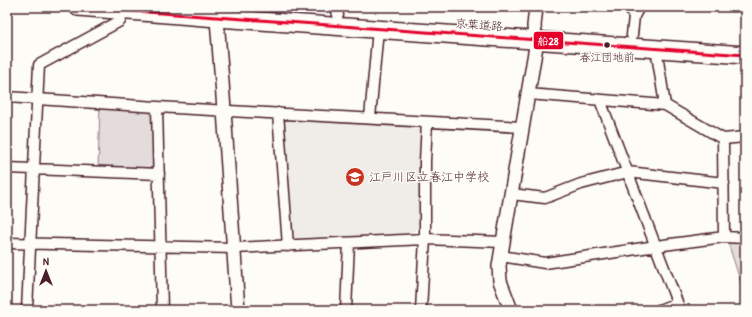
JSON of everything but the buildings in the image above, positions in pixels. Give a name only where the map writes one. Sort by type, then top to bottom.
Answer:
[{"type":"highway","name":"京葉道路","points":[[78,7],[124,10],[337,11],[535,35],[656,48],[745,55]]},
{"type":"highway","name":"京葉道路","points":[[215,10],[378,29],[535,35],[632,35],[745,44]]},
{"type":"street","points":[[511,310],[498,276],[536,46],[536,7]]},
{"type":"street","points":[[628,7],[637,12],[632,35]]},
{"type":"street","points":[[28,310],[39,65],[120,21],[124,10]]},
{"type":"street","points":[[215,10],[224,110],[238,310]]},
{"type":"street","points":[[370,118],[378,29]]},
{"type":"street","points":[[656,48],[665,105]]},
{"type":"street","points":[[528,94],[665,105],[723,139],[745,137]]},
{"type":"street","points":[[7,97],[157,107],[522,127]]},
{"type":"street","points":[[600,100],[679,306],[659,310]]},
{"type":"street","points":[[157,107],[162,310]]},
{"type":"street","points":[[278,113],[288,246]]},
{"type":"street","points":[[421,310],[425,239],[425,161],[427,122]]},
{"type":"street","points":[[723,139],[724,237]]},
{"type":"street","points":[[7,168],[159,174]]},
{"type":"street","points":[[511,194],[545,198],[581,184],[628,172],[724,183]]},
{"type":"street","points":[[501,256],[545,263],[724,237],[745,238]]},
{"type":"street","points":[[7,244],[160,248],[234,248],[425,239],[503,242]]},
{"type":"street","points":[[346,310],[348,243]]},
{"type":"shaded area","points":[[100,105],[155,109],[156,170],[98,169]]},
{"type":"shaded area","name":"江戸川区立春江中学校","points":[[284,119],[418,125],[422,129],[421,224],[409,236],[294,240]]},
{"type":"shaded area","points":[[727,239],[745,241],[745,296]]},
{"type":"transit line","name":"船28","points":[[78,7],[745,55]]},
{"type":"place","name":"春江団地前","points":[[607,45]]},
{"type":"place","name":"江戸川区立春江中学校","points":[[355,177]]}]
